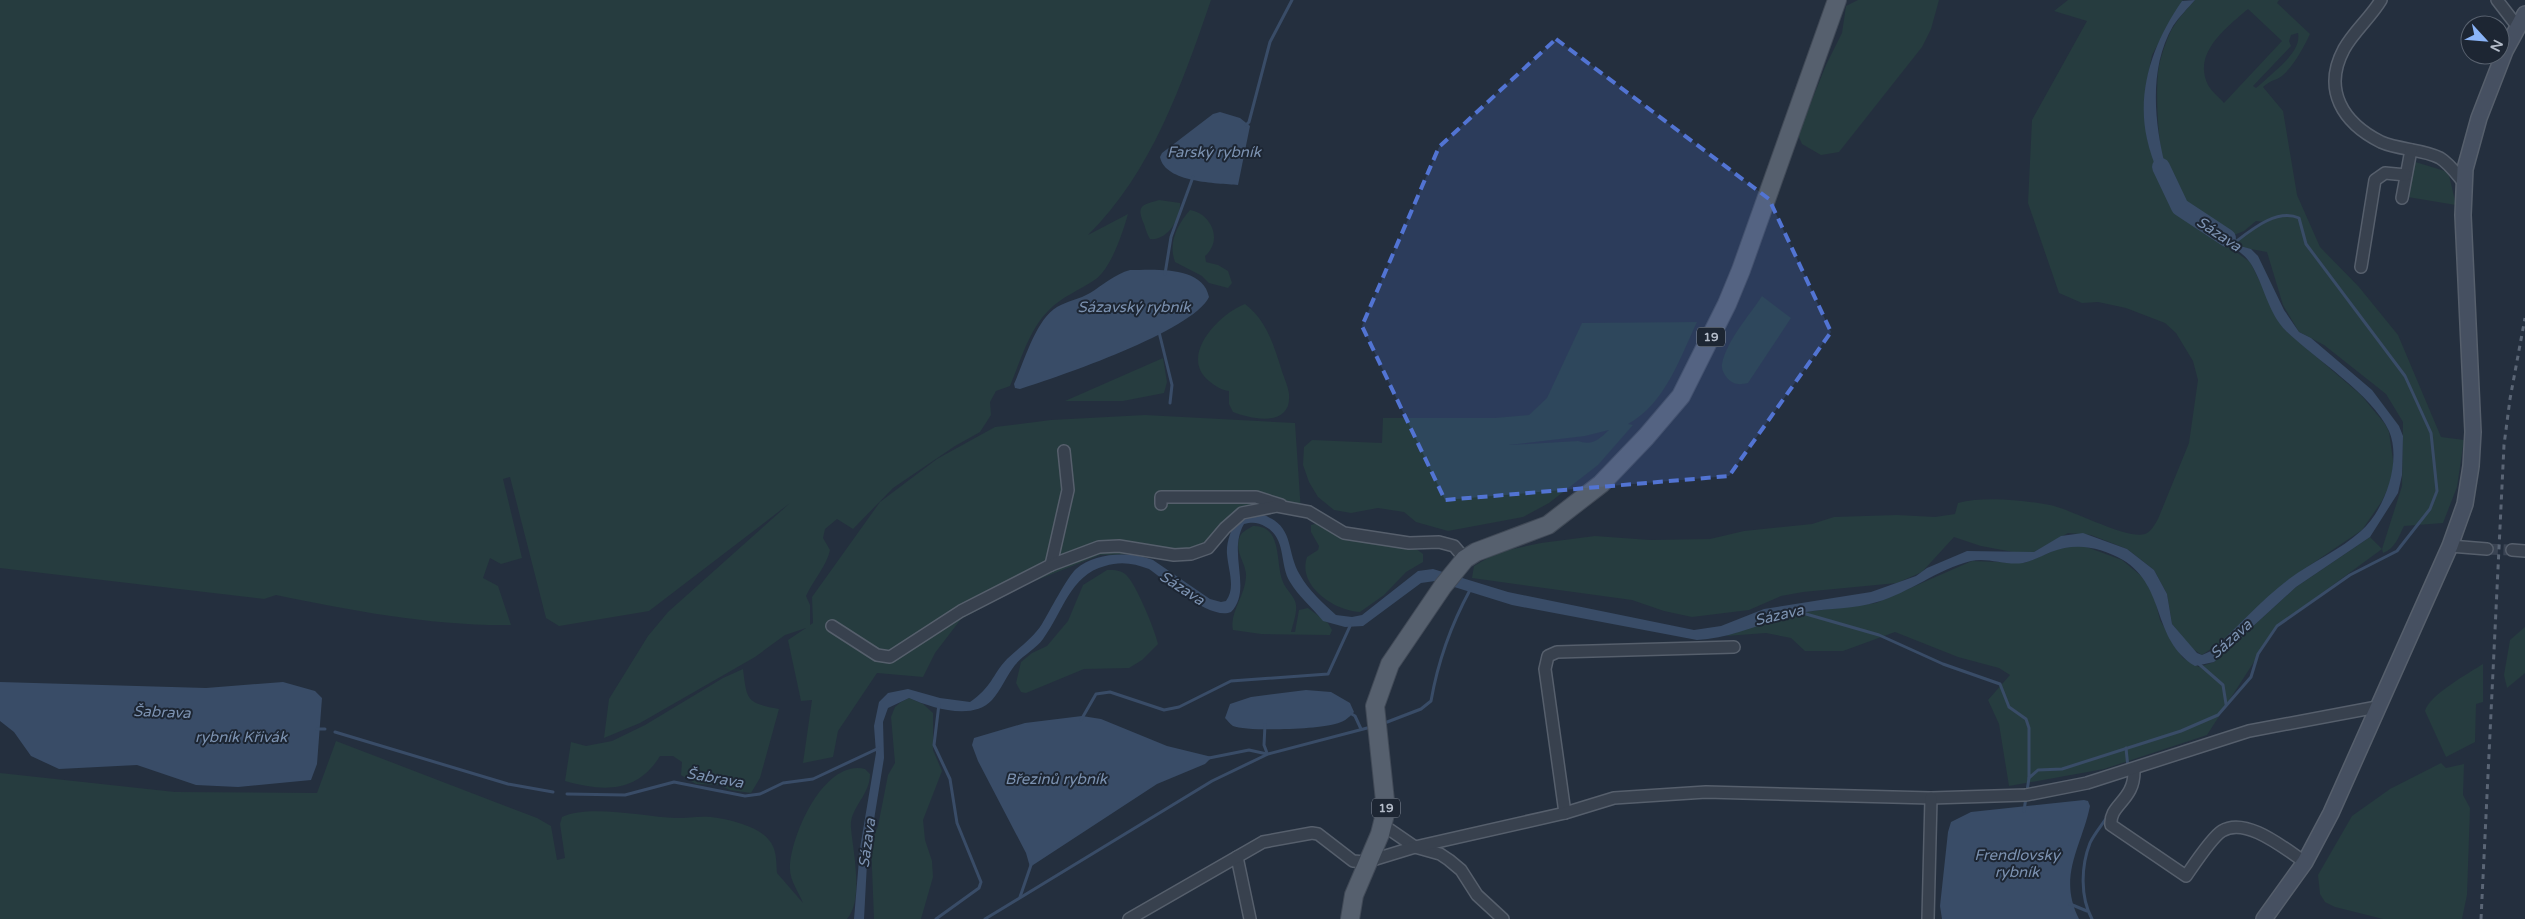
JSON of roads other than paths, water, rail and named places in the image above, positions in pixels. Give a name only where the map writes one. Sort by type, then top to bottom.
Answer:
[{"type":"main road","name":"19","points":[[1350,919],[1354,896],[1366,862],[1383,826],[1386,810],[1375,706],[1390,664],[1454,573],[1476,552],[1532,532],[1570,509],[1601,484],[1646,437],[1681,396],[1727,304],[1741,270],[1837,0]]},
{"type":"street","points":[[2381,0],[2344,49],[2334,84],[2338,100],[2346,117],[2382,142],[2440,158],[2464,183]]},
{"type":"street","points":[[2264,919],[2304,862],[2331,813],[2450,546],[2465,504],[2471,466],[2473,432],[2463,215],[2464,183],[2467,160],[2479,118],[2505,51],[2521,20],[2498,0]]},
{"type":"street","points":[[2402,198],[2411,150]]},
{"type":"street","points":[[2361,268],[2375,180],[2384,173],[2406,175]]},
{"type":"street","points":[[1051,565],[1068,490],[1064,451]]},
{"type":"street","points":[[1161,504],[1161,497],[1256,497],[1309,512],[1344,533],[1409,543],[1439,542],[1454,546],[1454,573]]},
{"type":"street","points":[[832,626],[876,655],[890,657],[961,611],[1051,565],[1099,547],[1119,546],[1174,555],[1191,554],[1208,548],[1225,528],[1242,513],[1277,506],[1287,507]]},
{"type":"street","points":[[2450,546],[2487,549]]},
{"type":"street","points":[[2512,550],[2525,551]]},
{"type":"street","points":[[1565,813],[1545,669],[1548,656],[1557,652],[1734,647]]},
{"type":"street","points":[[1129,919],[1263,842],[1312,833],[1318,834],[1353,861],[1366,862],[1415,847],[1565,813],[1614,798],[1706,792],[1931,798],[2026,795],[2087,783],[2134,770],[2249,732],[2377,707]]},
{"type":"street","points":[[2134,770],[2135,782],[2131,793],[2113,812],[2111,825],[2186,876],[2222,831],[2240,827],[2253,830],[2304,862]]},
{"type":"street","points":[[1928,919],[1931,798]]},
{"type":"street","points":[[1383,826],[1415,847],[1440,854],[1461,870],[1477,895],[1503,919]]},
{"type":"street","points":[[1237,857],[1250,919]]},
{"type":"water","points":[[2195,0],[2173,26],[2165,42],[2157,76],[2156,112],[2158,130],[2169,183],[2175,200],[2189,215],[2236,239],[2234,241],[2240,246],[2251,249],[2258,256],[2284,310],[2299,332],[2311,338],[2372,390],[2399,426],[2403,436],[2402,475],[2398,493],[2370,537],[2296,587],[2214,662],[2195,666],[2181,655],[2171,642],[2164,628],[2147,584],[2137,571],[2123,560],[2106,552],[2088,547],[2060,549],[2017,564],[1984,560],[1971,561],[1877,602],[1860,606],[1806,612],[1725,636],[1697,640],[1512,605],[1435,581],[1421,583],[1363,626],[1345,627],[1323,621],[1297,592],[1287,575],[1280,545],[1273,532],[1260,524],[1247,523],[1244,524],[1239,535],[1240,593],[1237,603],[1231,612],[1212,611],[1201,606],[1149,569],[1132,564],[1111,564],[1083,577],[1068,596],[1043,639],[1015,665],[992,700],[984,706],[974,710],[952,711],[940,709],[909,698],[888,708],[883,722],[884,758],[867,863],[864,919],[854,919],[860,848],[876,753],[874,726],[879,702],[888,693],[908,689],[940,698],[970,702],[983,691],[1007,659],[1038,629],[1072,573],[1084,563],[1103,556],[1124,554],[1153,560],[1210,599],[1221,602],[1226,601],[1231,590],[1227,550],[1231,532],[1237,520],[1261,514],[1280,525],[1285,532],[1295,566],[1303,581],[1336,615],[1352,617],[1362,615],[1418,571],[1433,569],[1508,592],[1694,630],[1721,626],[1764,609],[1871,592],[1916,576],[1927,568],[1967,551],[2034,552],[2061,536],[2083,533],[2127,549],[2154,570],[2167,594],[2172,624],[2197,653],[2202,655],[2211,651],[2279,587],[2344,544],[2370,522],[2384,498],[2389,484],[2392,470],[2393,443],[2381,417],[2357,390],[2298,342],[2280,324],[2270,307],[2251,264],[2246,258],[2228,244],[2177,213],[2171,205],[2147,139],[2144,121],[2146,84],[2156,49],[2172,16],[2182,1]]},
{"type":"water","name":"Farský rybník","points":[[1220,112],[1240,118],[1250,126],[1238,185],[1205,182],[1181,177],[1164,166],[1160,157],[1162,153],[1213,114]]},
{"type":"water","name":"Sázavský rybník","points":[[1130,270],[1164,270],[1187,274],[1197,279],[1205,287],[1209,297],[1198,310],[1178,324],[1152,338],[1092,364],[1020,389],[1015,388],[1014,384],[1031,342],[1050,313],[1057,307],[1086,295],[1114,277]]},
{"type":"water","name":"rybník Křivák","points":[[0,682],[206,688],[283,682],[315,691],[322,698],[317,764],[311,780],[238,787],[196,785],[137,765],[59,769],[31,756],[14,732],[0,721]]},
{"type":"water","points":[[1306,690],[1331,692],[1350,703],[1354,712],[1338,723],[1327,726],[1300,728],[1241,728],[1233,726],[1225,718],[1230,704],[1251,697]]},
{"type":"water","name":"Březinů rybník","points":[[1082,716],[1101,719],[1167,746],[1212,757],[1205,764],[1157,784],[1030,867],[1026,853],[978,761],[972,745],[974,738],[1025,723]]},
{"type":"water","name":"Frendlovský rybník","points":[[2088,801],[2090,806],[2073,861],[2070,889],[2079,919],[1942,919],[1940,906],[1948,832],[1951,822],[1971,812]]},
{"type":"waterway","points":[[1246,125],[1249,122],[1270,42],[1292,0]]},
{"type":"waterway","name":"Sázava","points":[[2161,167],[2180,207],[2227,238]]},
{"type":"waterway","points":[[1165,274],[1171,237],[1193,177]]},
{"type":"waterway","points":[[1800,611],[1879,635],[1943,664],[2000,684],[2009,707],[2026,719],[2029,728],[2029,778],[2038,770],[2062,769],[2181,731],[2218,715],[2251,677],[2258,654],[2277,626],[2350,575],[2397,551],[2430,509],[2437,491],[2431,433],[2405,376],[2306,244],[2299,218],[2291,216],[2273,218],[2256,227],[2234,243]]},
{"type":"waterway","points":[[1159,332],[1172,385],[1170,403]]},
{"type":"waterway","points":[[1382,724],[1421,709],[1431,701],[1437,672],[1446,644],[1470,590]]},
{"type":"waterway","points":[[1081,720],[1096,694],[1110,692],[1164,710],[1179,707],[1231,681],[1328,674],[1350,626]]},
{"type":"waterway","points":[[2199,664],[2223,685],[2226,704]]},
{"type":"waterway","points":[[936,919],[979,888],[981,882],[957,823],[950,779],[934,745],[939,704]]},
{"type":"waterway","points":[[1350,713],[1355,716],[1361,729]]},
{"type":"waterway","points":[[1265,725],[1264,745],[1267,753]]},
{"type":"waterway","points":[[985,919],[1212,781],[1268,754],[1371,727]]},
{"type":"waterway","name":"Šabrava","points":[[317,729],[325,729]]},
{"type":"waterway","name":"Šabrava","points":[[335,732],[508,784],[553,792]]},
{"type":"waterway","name":"Šabrava","points":[[567,794],[625,795],[674,782],[745,796],[760,794],[783,783],[813,779],[879,748]]},
{"type":"waterway","points":[[2126,748],[2128,768]]},
{"type":"waterway","points":[[1209,758],[1249,750],[1267,754]]},
{"type":"waterway","points":[[2027,791],[2029,778]]},
{"type":"waterway","points":[[2024,811],[2026,797]]},
{"type":"waterway","points":[[2092,919],[2085,901],[2083,881],[2085,861],[2092,840],[2107,817]]},
{"type":"waterway","points":[[1020,897],[1031,865]]},
{"type":"waterway","points":[[2070,904],[2087,911]]},
{"type":"tunnel","points":[[2487,549],[2512,550]]},
{"type":"railway","points":[[2481,919],[2504,445],[2510,399],[2525,318]]}]
